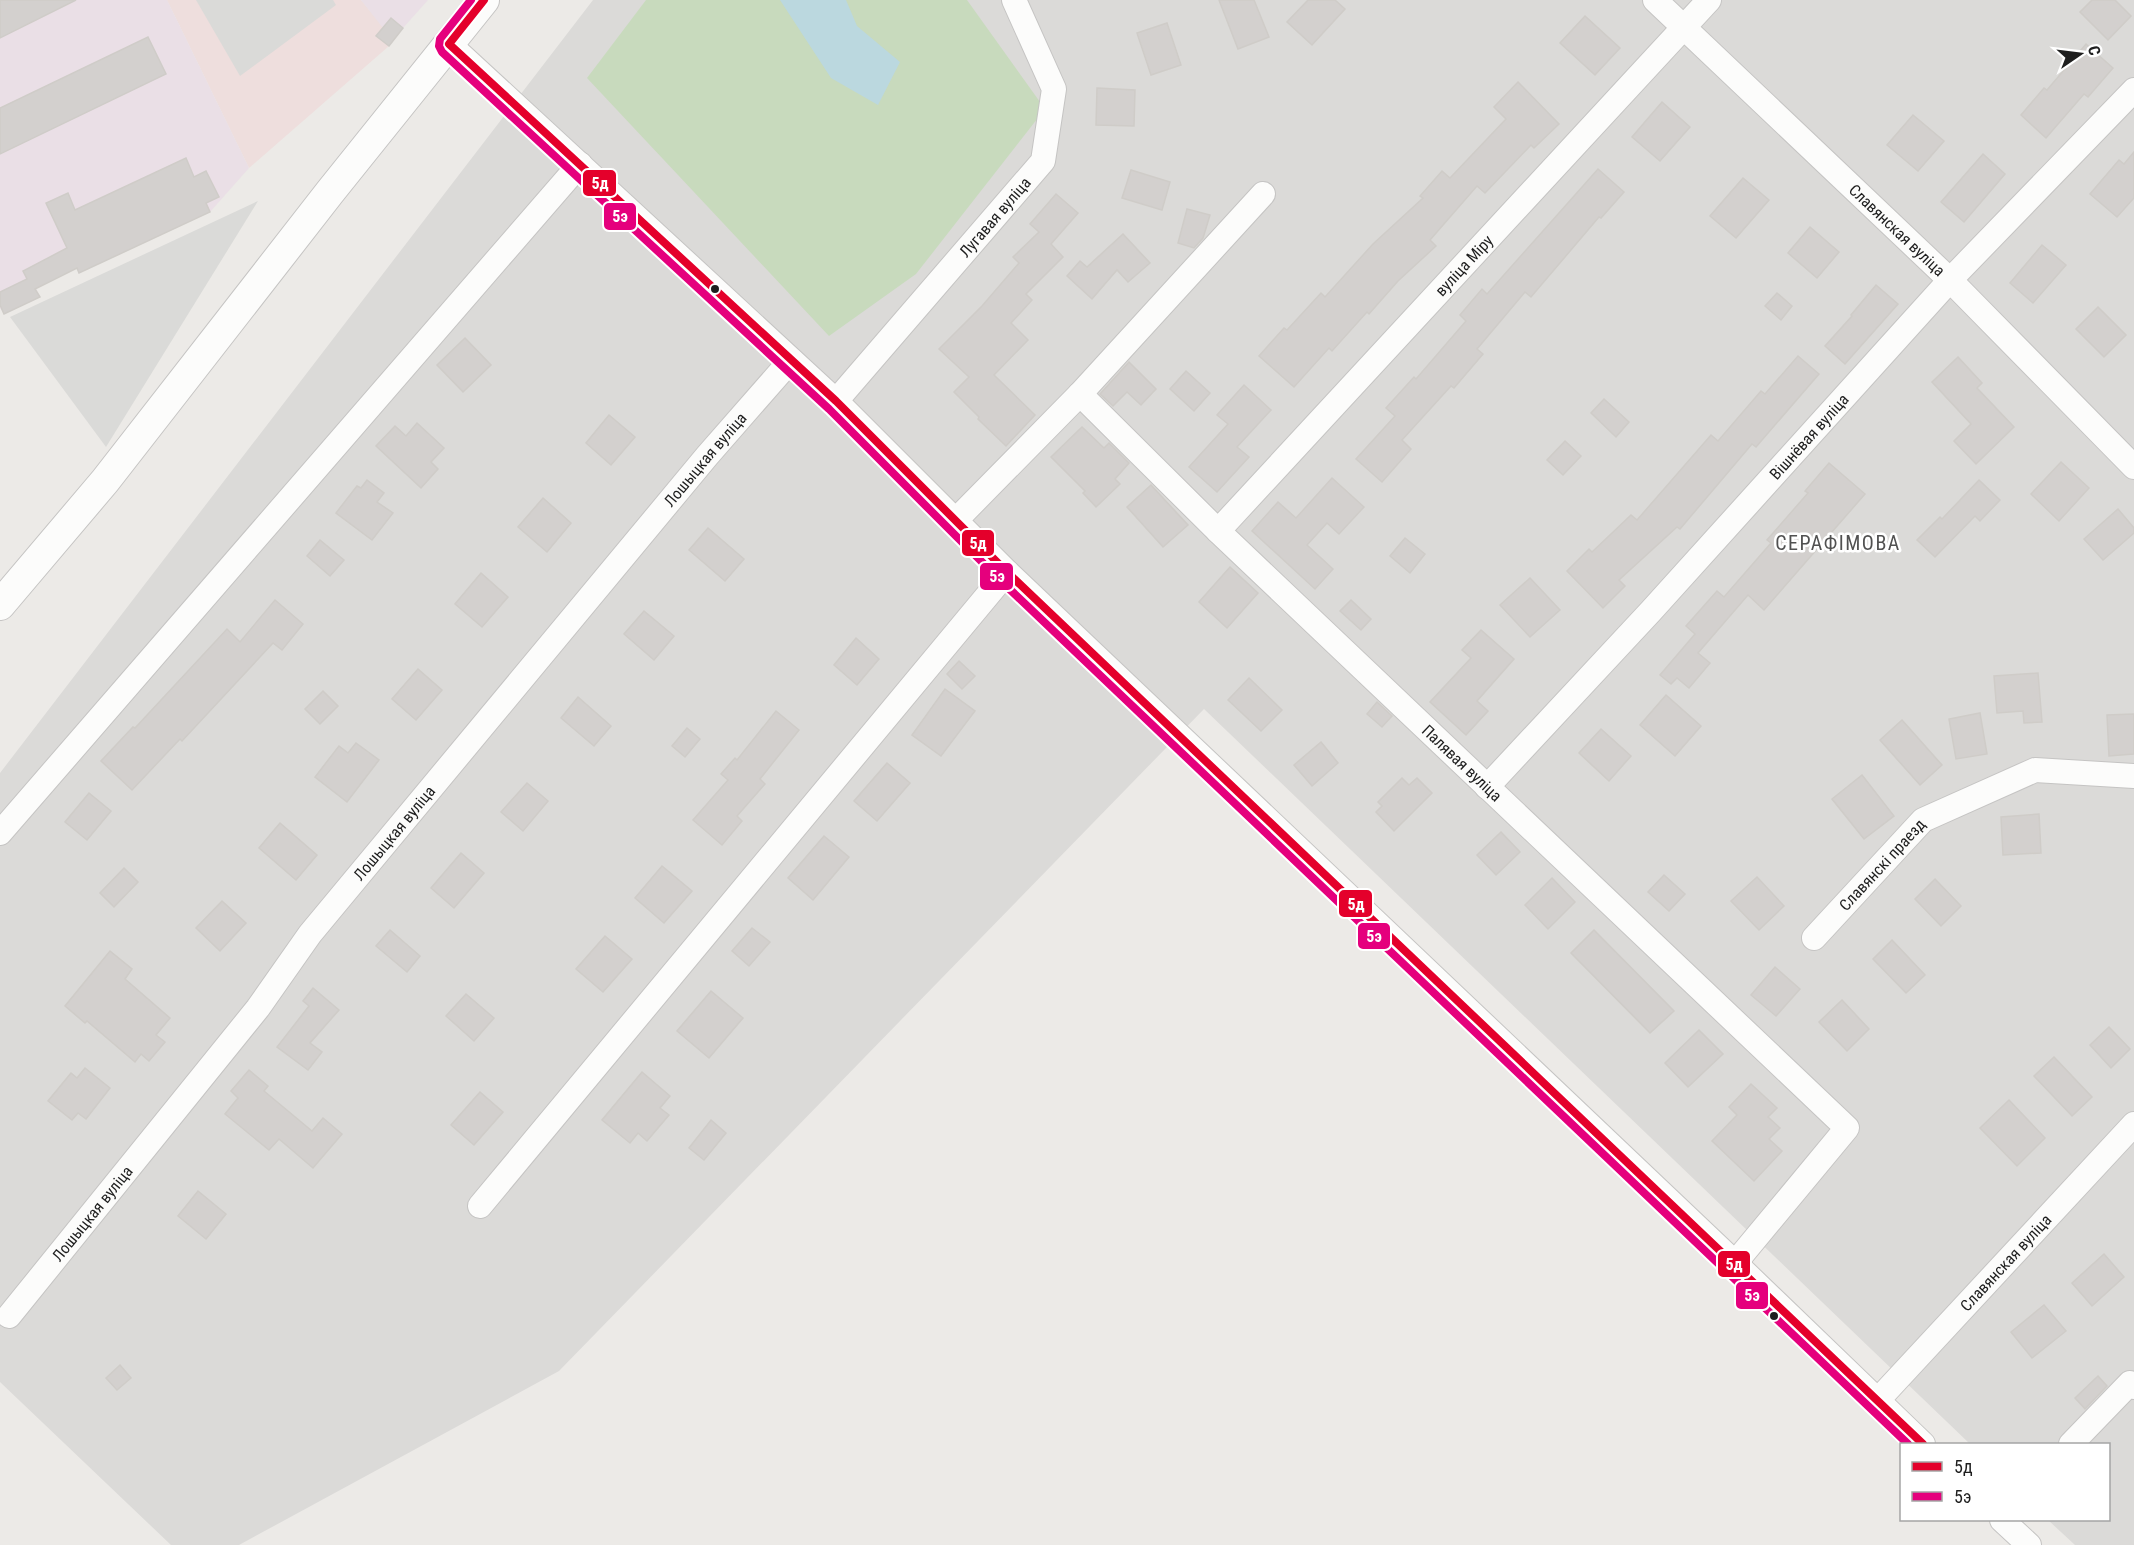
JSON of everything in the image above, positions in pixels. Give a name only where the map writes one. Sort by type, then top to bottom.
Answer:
[{"type":"street","points":[[0,605],[105,481],[330,192],[484,0]]},
{"type":"street","name":"Лугавая вуліца","points":[[836,401],[1043,161],[1054,89],[1014,0]]},
{"type":"street","name":"Славянская вуліца","points":[[1655,0],[1950,280],[2134,467]]},
{"type":"street","name":"вуліца Міру","points":[[1218,531],[1709,0]]},
{"type":"street","points":[[448,44],[836,401],[1007,572],[1922,1443]]},
{"type":"street","name":"Вішнёвая вуліца","points":[[1487,787],[1651,611],[1950,280],[2134,90]]},
{"type":"street","points":[[0,832],[580,164]]},
{"type":"street","points":[[956,521],[1080,394],[1263,194]]},
{"type":"street","name":"Лошыцкая вуліца","points":[[9,1316],[258,1008],[310,934],[707,456],[791,360]]},
{"type":"street","name":"Палявая вуліца","points":[[1080,394],[1218,531],[1847,1128],[1735,1263]]},
{"type":"street","points":[[480,1206],[1007,572]]},
{"type":"street","name":"Славянскі праезд","points":[[1814,938],[1923,820],[2035,770],[2134,776]]},
{"type":"street","name":"Славянская вуліца","points":[[1877,1401],[2134,1124]]},
{"type":"street","points":[[2072,1443],[2132,1385]]},
{"type":"street","points":[[2003,1521],[2029,1545]]},
{"type":"shaded area","points":[[0,0],[167,0],[249,168],[210,212],[79,273],[76,268],[36,288],[40,297],[4,314],[0,308]]},
{"type":"shaded area","points":[[167,0],[361,0],[383,27],[391,18],[403,28],[389,46],[249,168]]},
{"type":"shaded area","points":[[196,0],[333,0],[336,5],[240,76]]},
{"type":"shaded area","points":[[361,0],[428,0],[403,28],[391,18],[383,28]]},
{"type":"shaded area","points":[[593,0],[2134,0],[2134,1545],[2075,1545],[2049,1521],[2110,1521],[2110,1443],[1969,1443],[1204,709],[559,1371],[239,1545],[171,1545],[0,1382],[0,773]]},
{"type":"shaded area","points":[[258,201],[106,447],[10,317]]},
{"type":"green space","points":[[646,0],[967,0],[1045,109],[916,274],[829,336],[587,78]]},
{"type":"water","points":[[780,0],[846,0],[857,26],[900,62],[878,105],[831,78]]},
{"type":"building","points":[[0,0],[76,0],[0,38]]},
{"type":"building","points":[[1219,0],[1254,0],[1269,37],[1238,49]]},
{"type":"building","points":[[1308,0],[1335,0],[1345,9],[1312,45],[1287,22]]},
{"type":"building","points":[[2092,0],[2115,0],[2131,16],[2108,40],[2080,12]]},
{"type":"building","points":[[1585,16],[1620,48],[1595,75],[1560,43]]},
{"type":"building","points":[[391,18],[403,28],[389,46],[376,36]]},
{"type":"building","points":[[1167,23],[1181,65],[1151,75],[1137,33]]},
{"type":"building","points":[[148,37],[166,74],[0,154],[0,108]]},
{"type":"building","points":[[2086,44],[2113,68],[2088,97],[2084,94],[2046,138],[2021,115],[2044,88],[2047,90]]},
{"type":"building","points":[[1518,82],[1559,124],[1534,148],[1531,145],[1485,193],[1477,186],[1430,240],[1436,246],[1398,281],[1369,314],[1367,312],[1332,351],[1329,348],[1294,387],[1259,356],[1284,328],[1287,330],[1321,293],[1325,297],[1373,244],[1423,198],[1420,196],[1442,171],[1450,178],[1506,119],[1494,107]]},
{"type":"building","points":[[1097,88],[1135,90],[1134,126],[1096,125]]},
{"type":"building","points":[[1662,102],[1690,127],[1660,161],[1632,137]]},
{"type":"building","points":[[1913,115],[1944,141],[1918,171],[1887,145]]},
{"type":"building","points":[[2134,152],[2134,198],[2117,217],[2090,194],[2119,160],[2124,164]]},
{"type":"building","points":[[1983,154],[2005,174],[1964,222],[1941,202]]},
{"type":"building","points":[[186,158],[194,177],[206,171],[219,197],[206,203],[210,212],[79,273],[77,268],[35,289],[40,297],[4,314],[0,305],[0,292],[27,279],[23,271],[67,248],[46,203],[68,193],[75,210]]},
{"type":"building","points":[[1598,169],[1624,192],[1601,218],[1599,217],[1531,297],[1525,292],[1477,349],[1483,354],[1454,388],[1451,386],[1402,440],[1411,449],[1382,482],[1356,459],[1395,416],[1386,408],[1414,377],[1416,379],[1466,321],[1460,315],[1482,289],[1487,294]]},
{"type":"building","points":[[1131,170],[1170,182],[1162,210],[1122,198]]},
{"type":"building","points":[[1743,178],[1769,200],[1736,238],[1710,216]]},
{"type":"building","points":[[1056,194],[1078,213],[1051,244],[1063,257],[1026,294],[1032,300],[1011,323],[1028,340],[994,375],[1035,415],[1006,446],[954,392],[969,377],[939,349],[982,306],[1019,263],[1013,257],[1039,232],[1030,224]]},
{"type":"building","points":[[1187,209],[1210,215],[1203,238],[1194,248],[1178,243]]},
{"type":"building","points":[[1810,227],[1839,252],[1817,278],[1788,253]]},
{"type":"building","points":[[1123,234],[1150,263],[1128,282],[1117,270],[1092,299],[1067,276],[1080,261],[1087,267]]},
{"type":"building","points":[[2042,245],[2066,265],[2033,303],[2010,283]]},
{"type":"building","points":[[1876,285],[1898,304],[1845,364],[1825,346]]},
{"type":"building","points":[[1777,293],[1792,306],[1781,320],[1765,306]]},
{"type":"building","points":[[2098,307],[2126,335],[2104,357],[2076,329]]},
{"type":"building","points":[[465,338],[491,365],[463,392],[437,365]]},
{"type":"building","points":[[1798,356],[1819,374],[1756,447],[1752,444],[1680,529],[1677,527],[1619,580],[1625,586],[1603,608],[1567,571],[1589,549],[1592,552],[1631,515],[1637,520],[1711,435],[1718,441],[1761,391],[1765,394]]},
{"type":"building","points":[[1958,357],[1982,383],[1977,388],[2014,427],[1976,464],[1954,441],[1971,424],[1932,382]]},
{"type":"building","points":[[1129,362],[1156,389],[1141,405],[1127,392],[1113,406],[1100,394]]},
{"type":"building","points":[[1186,371],[1210,393],[1194,411],[1170,389]]},
{"type":"building","points":[[1244,385],[1271,410],[1237,447],[1249,457],[1217,492],[1189,467],[1228,424],[1217,415]]},
{"type":"building","points":[[1604,399],[1629,422],[1616,437],[1591,413]]},
{"type":"building","points":[[609,415],[635,437],[611,465],[586,443]]},
{"type":"building","points":[[417,423],[444,448],[431,462],[438,469],[421,488],[376,446],[395,426],[406,436]]},
{"type":"building","points":[[1082,427],[1104,448],[1109,443],[1129,463],[1115,479],[1120,484],[1096,507],[1083,493],[1085,491],[1051,457]]},
{"type":"building","points":[[1565,441],[1581,456],[1563,475],[1547,460]]},
{"type":"building","points":[[2061,462],[2089,488],[2059,521],[2031,494]]},
{"type":"building","points":[[1829,463],[1865,494],[1764,610],[1748,595],[1698,653],[1710,663],[1689,688],[1677,678],[1671,684],[1660,675],[1695,634],[1686,626],[1717,591],[1724,597],[1771,543],[1767,540],[1808,493],[1805,491]]},
{"type":"building","points":[[1332,478],[1364,507],[1339,534],[1327,523],[1307,545],[1333,569],[1315,589],[1252,531],[1278,502],[1296,518]]},
{"type":"building","points":[[367,480],[384,493],[377,502],[393,513],[372,540],[336,513],[357,486],[361,488]]},
{"type":"building","points":[[1979,480],[2000,500],[1980,521],[1975,516],[1935,557],[1917,540],[1940,517],[1942,519]]},
{"type":"building","points":[[1151,485],[1188,525],[1163,547],[1127,507]]},
{"type":"building","points":[[543,498],[571,523],[547,552],[518,527]]},
{"type":"building","points":[[2118,509],[2134,528],[2134,533],[2103,560],[2084,539]]},
{"type":"building","points":[[708,528],[744,559],[725,581],[689,550]]},
{"type":"building","points":[[1405,538],[1425,554],[1410,573],[1390,556]]},
{"type":"building","points":[[320,540],[344,560],[330,576],[307,556]]},
{"type":"building","points":[[1230,567],[1258,593],[1227,628],[1199,602]]},
{"type":"building","points":[[481,573],[508,597],[482,627],[455,604]]},
{"type":"building","points":[[1530,578],[1560,610],[1530,637],[1500,605]]},
{"type":"building","points":[[275,600],[303,624],[282,650],[273,643],[182,741],[180,739],[132,790],[101,761],[133,727],[135,728],[227,629],[240,642]]},
{"type":"building","points":[[1351,600],[1371,619],[1361,630],[1340,611]]},
{"type":"building","points":[[644,611],[674,636],[654,660],[624,634]]},
{"type":"building","points":[[1481,630],[1514,659],[1477,701],[1488,711],[1466,735],[1430,702],[1471,658],[1462,650]]},
{"type":"building","points":[[856,638],[879,659],[857,685],[834,665]]},
{"type":"building","points":[[959,661],[975,676],[962,689],[947,674]]},
{"type":"building","points":[[418,669],[442,690],[416,720],[392,699]]},
{"type":"building","points":[[2038,673],[2042,722],[2024,723],[2023,711],[1997,713],[1994,676]]},
{"type":"building","points":[[1249,678],[1282,710],[1261,731],[1228,700]]},
{"type":"building","points":[[945,689],[975,711],[941,756],[912,735]]},
{"type":"building","points":[[323,691],[338,706],[320,724],[305,709]]},
{"type":"building","points":[[1666,695],[1701,726],[1675,756],[1640,725]]},
{"type":"building","points":[[578,697],[611,726],[594,746],[561,718]]},
{"type":"building","points":[[1377,702],[1392,716],[1382,727],[1367,714]]},
{"type":"building","points":[[776,711],[799,730],[760,779],[765,784],[737,816],[742,821],[722,845],[693,820],[728,780],[721,774],[735,758],[737,760]]},
{"type":"building","points":[[1980,713],[1987,754],[1956,759],[1949,719]]},
{"type":"building","points":[[2134,714],[2134,754],[2109,756],[2107,715]]},
{"type":"building","points":[[1902,720],[1942,765],[1920,785],[1880,740]]},
{"type":"building","points":[[687,728],[700,739],[685,757],[672,746]]},
{"type":"building","points":[[1601,729],[1631,756],[1609,781],[1579,753]]},
{"type":"building","points":[[1321,742],[1338,763],[1312,786],[1294,765]]},
{"type":"building","points":[[356,743],[379,760],[347,802],[315,777],[339,746],[348,753]]},
{"type":"building","points":[[887,763],[910,783],[877,821],[854,801]]},
{"type":"building","points":[[1862,775],[1894,816],[1864,839],[1832,799]]},
{"type":"building","points":[[1402,778],[1409,785],[1417,778],[1432,793],[1394,831],[1376,812],[1382,806],[1378,802]]},
{"type":"building","points":[[527,783],[548,801],[523,831],[501,812]]},
{"type":"building","points":[[89,793],[111,811],[87,840],[65,822]]},
{"type":"building","points":[[2039,814],[2041,853],[2003,855],[2001,817]]},
{"type":"building","points":[[280,823],[317,855],[296,880],[259,848]]},
{"type":"building","points":[[1501,832],[1520,852],[1496,875],[1477,855]]},
{"type":"building","points":[[824,836],[849,857],[813,900],[788,878]]},
{"type":"building","points":[[461,853],[484,873],[454,908],[431,888]]},
{"type":"building","points":[[662,866],[692,891],[664,923],[635,898]]},
{"type":"building","points":[[124,868],[138,882],[114,907],[100,893]]},
{"type":"building","points":[[1664,875],[1685,894],[1669,911],[1648,892]]},
{"type":"building","points":[[1757,877],[1784,906],[1759,930],[1731,901]]},
{"type":"building","points":[[1552,878],[1575,902],[1548,929],[1525,905]]},
{"type":"building","points":[[1935,879],[1961,906],[1941,926],[1915,899]]},
{"type":"building","points":[[222,901],[246,923],[220,951],[196,928]]},
{"type":"building","points":[[752,928],[770,942],[749,966],[732,951]]},
{"type":"building","points":[[390,930],[420,956],[407,972],[376,946]]},
{"type":"building","points":[[1594,930],[1674,1011],[1650,1033],[1571,953]]},
{"type":"building","points":[[605,936],[632,959],[603,992],[576,969]]},
{"type":"building","points":[[1892,940],[1925,975],[1906,993],[1873,959]]},
{"type":"building","points":[[110,951],[132,969],[125,979],[170,1018],[156,1035],[165,1042],[149,1061],[141,1054],[135,1062],[87,1021],[85,1023],[65,1006]]},
{"type":"building","points":[[1775,967],[1800,989],[1776,1016],[1751,995]]},
{"type":"building","points":[[313,988],[339,1010],[310,1043],[322,1052],[308,1070],[277,1047],[309,1006],[303,1001]]},
{"type":"building","points":[[711,991],[743,1018],[709,1058],[677,1031]]},
{"type":"building","points":[[466,994],[494,1018],[474,1041],[446,1016]]},
{"type":"building","points":[[1842,1000],[1869,1029],[1847,1051],[1819,1022]]},
{"type":"building","points":[[2109,1027],[2130,1049],[2111,1068],[2090,1045]]},
{"type":"building","points":[[1699,1030],[1723,1054],[1688,1087],[1665,1063]]},
{"type":"building","points":[[2054,1057],[2092,1097],[2072,1116],[2034,1076]]},
{"type":"building","points":[[85,1068],[110,1088],[86,1119],[78,1113],[72,1120],[48,1101],[71,1073],[77,1078]]},
{"type":"building","points":[[249,1070],[268,1086],[264,1091],[312,1131],[323,1118],[342,1134],[313,1168],[279,1139],[269,1150],[225,1114],[238,1098],[231,1091]]},
{"type":"building","points":[[642,1072],[670,1096],[660,1108],[669,1115],[647,1141],[638,1133],[630,1143],[602,1120]]},
{"type":"building","points":[[1751,1084],[1777,1108],[1768,1117],[1780,1128],[1769,1139],[1782,1151],[1754,1181],[1712,1141],[1737,1115],[1729,1107]]},
{"type":"building","points":[[480,1092],[503,1112],[474,1145],[451,1125]]},
{"type":"building","points":[[2009,1100],[2045,1138],[2017,1166],[1980,1128]]},
{"type":"building","points":[[711,1120],[726,1133],[704,1160],[689,1148]]},
{"type":"building","points":[[198,1191],[226,1214],[206,1239],[178,1216]]},
{"type":"building","points":[[2104,1254],[2124,1277],[2092,1306],[2072,1283]]},
{"type":"building","points":[[2044,1305],[2066,1331],[2032,1358],[2011,1332]]},
{"type":"building","points":[[120,1365],[131,1378],[117,1390],[106,1378]]},
{"type":"building","points":[[2098,1376],[2107,1386],[2085,1409],[2075,1398]]},
{"type":"transit line","name":"5э","points":[[471,0],[440,39],[439,46],[442,52],[829,409],[1000,580],[1907,1443]]},
{"type":"transit line","name":"5д","points":[[484,0],[449,44],[836,401],[1007,572],[1922,1443]]},
{"type":"district","name":"СЕРАФІМОВА","points":[[1838,543]]}]
